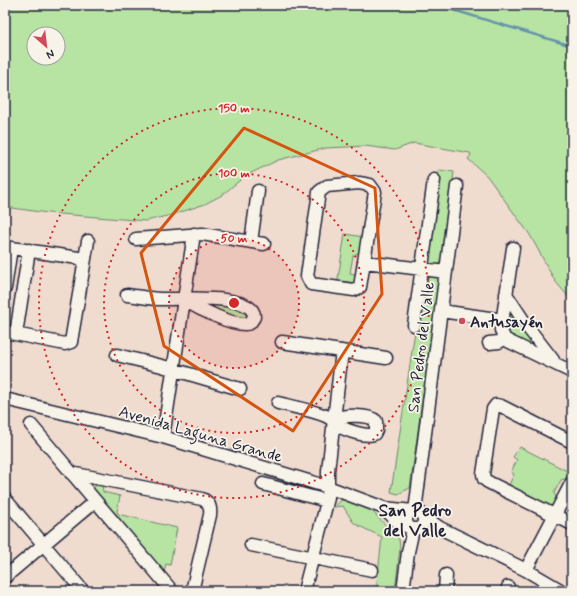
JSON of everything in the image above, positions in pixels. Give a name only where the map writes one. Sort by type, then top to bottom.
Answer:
[{"type":"street","name":"San Pedro del Valle","points":[[414,325],[434,180]]},
{"type":"street","points":[[359,183],[370,185],[375,190],[365,262],[361,285],[356,290],[313,285],[308,282],[307,276],[318,195],[324,187],[339,184],[359,183]]},
{"type":"street","name":"San Pedro del Valle","points":[[414,528],[423,524],[417,512],[457,186]]},
{"type":"street","points":[[251,242],[258,191]]},
{"type":"street","points":[[164,437],[194,234]]},
{"type":"street","points":[[136,239],[194,234],[264,244]]},
{"type":"street","points":[[29,250],[11,333],[65,344],[71,342],[88,241]]},
{"type":"street","points":[[5,288],[8,247],[85,259]]},
{"type":"street","points":[[513,248],[501,330],[504,338],[508,342],[572,372]]},
{"type":"street","points":[[365,262],[446,272]]},
{"type":"street","points":[[506,294],[529,329],[556,364]]},
{"type":"street","points":[[127,295],[184,300],[209,298],[244,304],[252,309],[254,317],[250,323],[241,324],[207,312],[184,300]]},
{"type":"street","points":[[441,310],[503,320]]},
{"type":"street","points":[[489,343],[499,342],[504,338]]},
{"type":"street","points":[[282,342],[386,358]]},
{"type":"street","points":[[304,591],[327,501],[342,351]]},
{"type":"street","points":[[117,356],[174,370],[240,389]]},
{"type":"street","name":"Avenida Laguna Grande","points":[[5,398],[164,437],[328,488],[384,508]]},
{"type":"street","points":[[278,403],[334,419]]},
{"type":"street","points":[[572,442],[498,405],[494,407],[483,474],[484,479],[572,524]]},
{"type":"street","points":[[31,425],[172,591]]},
{"type":"street","points":[[71,472],[207,501],[210,507],[210,515],[192,591]]},
{"type":"street","points":[[92,496],[88,483],[94,477]]},
{"type":"street","points":[[526,570],[572,482]]},
{"type":"street","name":"Avenida Laguna Grande","points":[[263,484],[327,501]]},
{"type":"street","points":[[5,577],[44,544],[92,496]]},
{"type":"street","points":[[5,499],[83,591]]},
{"type":"street","points":[[384,508],[417,512],[440,528],[526,570],[562,591]]},
{"type":"street","points":[[384,508],[400,524],[414,528],[440,528]]},
{"type":"street","points":[[403,591],[408,552],[414,528]]},
{"type":"street","points":[[251,545],[372,570]]},
{"type":"street","points":[[444,591],[446,576]]},
{"type":"highlighted area","points":[[244,128],[375,188],[382,294],[293,431],[164,346],[141,253]]},
{"type":"green space","points":[[5,5],[572,5],[572,301],[555,281],[530,235],[487,176],[468,159],[471,155],[470,153],[414,143],[395,150],[365,146],[326,148],[278,160],[245,176],[222,195],[205,204],[175,214],[146,221],[48,213],[5,207]]},
{"type":"green space","points":[[439,170],[454,172],[410,488],[398,494],[391,492]]},
{"type":"green space","points":[[345,234],[364,237],[361,251],[353,256],[350,273],[358,275],[356,284],[337,285]]},
{"type":"green space","points":[[210,300],[251,313],[243,321],[203,304]]},
{"type":"green space","points":[[509,309],[544,354],[507,335],[505,326]]},
{"type":"green space","points":[[520,447],[571,473],[568,478],[561,480],[554,493],[557,499],[553,507],[508,487],[514,474],[511,472],[517,460],[513,457]]},
{"type":"green space","points":[[96,485],[102,485],[103,492],[120,496],[117,511],[118,514],[177,528],[170,565],[166,564],[164,573],[91,491]]},
{"type":"green space","points":[[344,498],[370,509],[399,539],[400,548],[395,591],[376,591],[382,537],[353,522],[343,506],[334,507]]},
{"type":"waterway","points":[[437,5],[572,46]]},
{"type":"place","name":"Antusayén","points":[[462,321]]},
{"type":"district","name":"San Pedro del Valle","points":[[415,520]]}]
